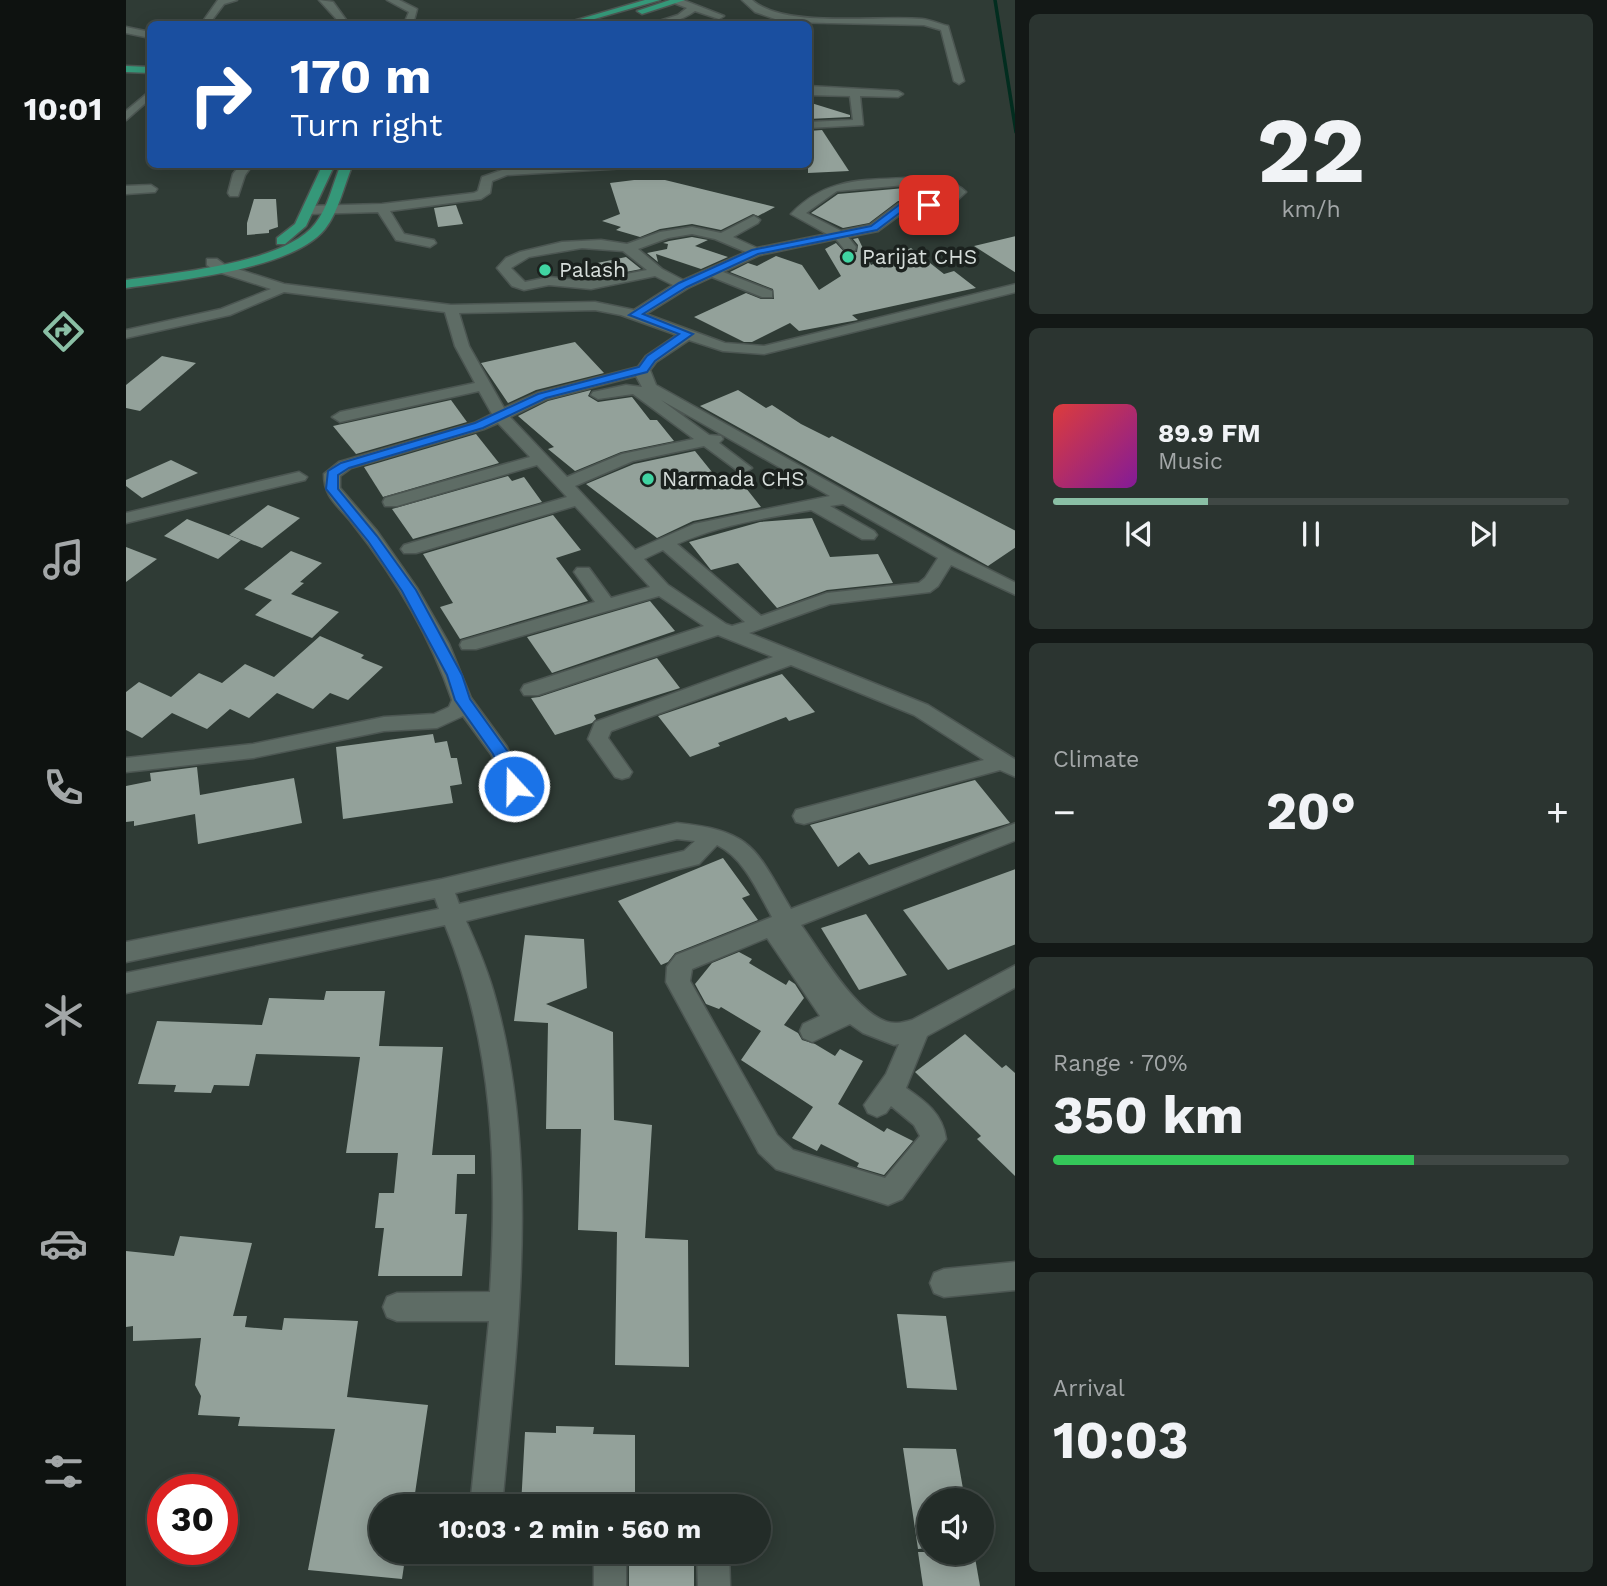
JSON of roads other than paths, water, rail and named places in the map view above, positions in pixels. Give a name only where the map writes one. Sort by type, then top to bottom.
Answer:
[{"type":"main road","points":[[579,21],[655,0]]},
{"type":"main road","points":[[606,21],[678,0]]},
{"type":"main road","points":[[126,69],[147,70]]},
{"type":"main road","points":[[126,76],[147,77]]},
{"type":"main road","points":[[126,277],[216,265],[270,247],[289,237],[300,226],[327,168]]},
{"type":"main road","points":[[126,284],[296,246],[321,226],[344,168]]},
{"type":"street","points":[[207,21],[221,2],[232,0]]},
{"type":"street","points":[[324,0],[343,21]]},
{"type":"street","points":[[393,0],[415,11],[410,21]]},
{"type":"street","points":[[678,0],[723,15],[714,2]]},
{"type":"street","points":[[747,0],[758,10],[785,19],[936,24],[945,28],[959,81]]},
{"type":"street","points":[[664,21],[681,16],[694,7]]},
{"type":"street","points":[[126,30],[147,34]]},
{"type":"street","points":[[812,90],[898,94]]},
{"type":"street","points":[[812,125],[857,125],[860,121],[857,94]]},
{"type":"street","points":[[126,117],[131,107],[147,96]]},
{"type":"street","points":[[234,193],[239,174],[244,168]]},
{"type":"street","points":[[308,210],[382,208],[477,196],[484,193],[486,179],[505,172],[574,168]]},
{"type":"street","points":[[635,315],[683,285],[756,252],[776,247],[796,256],[812,247],[845,241],[877,227],[902,206],[949,204],[960,192],[955,187],[922,182],[845,184],[833,188],[797,214],[845,241]]},
{"type":"street","points":[[126,190],[151,189]]},
{"type":"street","points":[[819,198],[836,203]]},
{"type":"street","points":[[382,208],[400,237],[430,243]]},
{"type":"street","points":[[723,237],[754,220]]},
{"type":"street","points":[[628,248],[663,234],[681,230],[706,230],[756,252]]},
{"type":"street","points":[[657,272],[591,285],[549,281],[524,285],[517,283],[504,270],[507,262],[518,257],[569,245],[610,243],[628,248],[657,272],[683,285]]},
{"type":"street","points":[[216,265],[282,288],[451,309],[595,306],[635,315],[723,346],[764,350],[1015,288]]},
{"type":"street","points":[[712,272],[767,294]]},
{"type":"street","points":[[126,334],[210,319],[253,304],[282,288]]},
{"type":"street","points":[[451,309],[462,346],[500,417],[662,589],[726,630],[921,710],[1009,766]]},
{"type":"street","points":[[523,416],[570,395],[643,370],[651,359],[688,334]]},
{"type":"street","points":[[643,370],[643,378],[650,388],[948,556],[1015,590]]},
{"type":"street","points":[[340,417],[482,386]]},
{"type":"street","points":[[126,519],[302,477],[332,474],[345,465],[500,417],[542,396],[626,389],[636,390],[744,468]]},
{"type":"street","points":[[563,485],[628,457],[734,435]]},
{"type":"street","points":[[391,502],[540,459]]},
{"type":"street","points":[[332,474],[332,489],[370,535],[409,590],[455,675],[463,700],[500,752],[514,786]]},
{"type":"street","points":[[631,558],[701,528],[848,498]]},
{"type":"street","points":[[410,549],[576,500]]},
{"type":"street","points":[[813,504],[868,535]]},
{"type":"street","points":[[665,543],[757,623]]},
{"type":"street","points":[[531,690],[757,623],[827,599],[924,588],[932,582],[948,556]]},
{"type":"street","points":[[583,572],[607,606]]},
{"type":"street","points":[[469,645],[662,589]]},
{"type":"street","points":[[622,772],[598,739],[602,727],[793,657]]},
{"type":"street","points":[[126,765],[253,751],[384,724],[437,721],[457,711],[463,700]]},
{"type":"street","points":[[804,816],[1009,766]]},
{"type":"street","points":[[126,952],[442,888],[677,831],[713,836],[729,841],[740,849],[779,924],[844,1016],[894,1034],[917,1030],[1015,976]]},
{"type":"street","points":[[917,1030],[896,1081],[883,1097],[929,1122],[934,1131],[933,1139],[890,1191],[785,1160],[768,1144],[678,982],[677,973],[684,962],[1015,831]]},
{"type":"street","points":[[126,983],[452,915],[691,858],[713,836]]},
{"type":"street","points":[[578,855],[591,882]]},
{"type":"street","points":[[442,888],[481,991],[506,1125],[506,1306],[487,1494]]},
{"type":"street","points":[[812,1031],[844,1016]]},
{"type":"street","points":[[944,1283],[1015,1276]]},
{"type":"street","points":[[397,1307],[506,1306]]},
{"type":"street","points":[[610,1564],[610,1586]]},
{"type":"street","points":[[713,1564],[714,1586]]},
{"type":"waterway","points":[[995,0],[1015,126]]},
{"type":"place","name":"Parijat CHS","points":[[848,257]]},
{"type":"place","name":"Palash","points":[[545,270]]},
{"type":"place","name":"Narmada CHS","points":[[648,479]]}]
